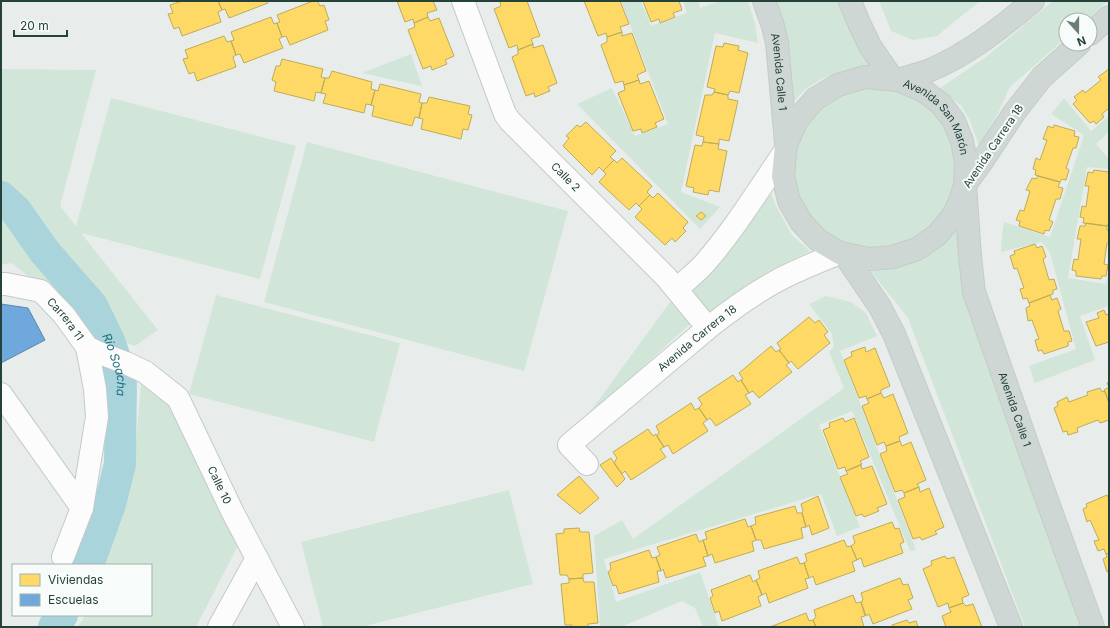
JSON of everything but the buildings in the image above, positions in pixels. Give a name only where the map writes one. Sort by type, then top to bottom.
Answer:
[{"type":"main road","name":"Avenida Calle 1","points":[[764,1],[774,26],[777,43],[785,148]]},
{"type":"main road","points":[[850,1],[870,46],[895,79]]},
{"type":"main road","points":[[1011,627],[894,334],[880,307],[842,253],[818,240],[801,222],[789,201],[783,176],[785,148],[797,120],[815,99],[838,85],[865,77],[895,79],[928,71],[966,52],[1032,1]]},
{"type":"main road","points":[[1098,27],[1109,18]]},
{"type":"main road","name":"Avenida Carrera 18","points":[[842,253],[868,259],[893,257],[916,249],[937,235],[952,216],[960,201],[965,185],[1014,113],[1042,77],[1070,52]]},
{"type":"main road","name":"Avenida San Marón","points":[[895,79],[924,91],[940,104],[954,121],[962,140],[966,162],[965,185]]},
{"type":"main road","name":"Avenida Calle 1","points":[[965,185],[974,292],[1093,627]]},
{"type":"street","name":"Calle 2","points":[[463,1],[505,114],[510,121],[677,289],[708,328]]},
{"type":"street","points":[[677,289],[703,265],[718,246],[741,215],[785,148]]},
{"type":"street","name":"Avenida Carrera 18","points":[[587,464],[569,445],[708,328],[725,314],[773,283],[805,266],[842,253]]},
{"type":"street","name":"Carrera 11","points":[[1,284],[41,291],[64,315],[92,350]]},
{"type":"street","points":[[63,557],[82,508],[97,417],[92,350]]},
{"type":"street","name":"Calle 10","points":[[92,350],[145,372],[178,398],[233,513],[293,627]]},
{"type":"street","points":[[1,394],[82,508]]},
{"type":"street","points":[[219,627],[257,558]]},
{"type":"green space","points":[[621,1],[641,1],[651,26],[687,13],[683,1],[698,1],[700,8],[719,1],[748,1],[755,23],[758,43],[715,33],[681,192],[720,207],[700,229],[577,104],[612,88],[635,136],[668,124]]},
{"type":"green space","points":[[775,1],[844,1],[880,66],[852,69],[826,77],[806,89],[791,104]]},
{"type":"green space","points":[[879,1],[980,1],[937,36],[913,40],[891,31]]},
{"type":"green space","points":[[1053,1],[1108,1],[1096,12],[1058,12],[1058,45],[1010,87],[997,115],[979,146],[970,121],[961,105],[937,90],[986,57]]},
{"type":"green space","points":[[411,54],[422,86],[362,73]]},
{"type":"green space","points":[[1,69],[96,70],[60,206],[76,226],[111,98],[296,146],[260,279],[81,233],[158,330],[135,346],[94,331],[12,263],[1,265]]},
{"type":"green space","points":[[875,87],[906,93],[920,101],[932,111],[942,123],[950,137],[956,168],[950,199],[942,213],[932,225],[920,235],[906,243],[875,249],[844,243],[830,235],[818,225],[808,213],[800,199],[794,168],[800,137],[808,123],[818,111],[830,101],[844,93]]},
{"type":"green space","points":[[1064,98],[1091,131],[1109,116],[1109,132],[1096,144],[1109,159],[1109,169],[1087,167],[1068,278],[1106,284],[1109,268],[1109,306],[1080,316],[1095,360],[1035,383],[1029,366],[1076,349],[1050,253],[1042,242],[1001,252],[1002,234],[1004,222],[1050,237],[1084,135],[1051,114]]},
{"type":"green space","points":[[307,142],[568,211],[524,371],[264,302]]},
{"type":"green space","points":[[769,189],[776,206],[792,235],[810,251],[767,272],[709,314],[690,294]]},
{"type":"green space","points":[[958,225],[965,296],[1031,489],[1082,627],[1025,627],[908,318],[869,269]]},
{"type":"green space","points":[[216,295],[400,343],[374,442],[189,394]]},
{"type":"green space","points":[[826,296],[851,302],[866,313],[877,336],[840,351],[916,550],[910,551],[852,411],[819,425],[860,527],[837,536],[821,494],[604,559],[616,602],[700,572],[719,627],[703,627],[695,608],[682,601],[621,627],[600,627],[594,536],[622,520],[633,539],[844,388],[829,352],[834,347],[832,334],[809,304]]},
{"type":"green space","points":[[670,302],[690,324],[585,419]]},
{"type":"green space","points":[[142,371],[174,403],[244,534],[196,627],[77,627],[83,620],[84,616],[152,616],[152,564],[100,564],[135,457]]},
{"type":"green space","points":[[509,490],[533,584],[361,627],[323,627],[301,542]]},
{"type":"waterway","name":"Río Soacha","points":[[1,197],[16,211],[44,251],[92,306],[109,341],[121,376],[120,464],[110,504],[88,564]]},
{"type":"waterway","name":"Río Soacha","points":[[54,627],[61,616]]}]
